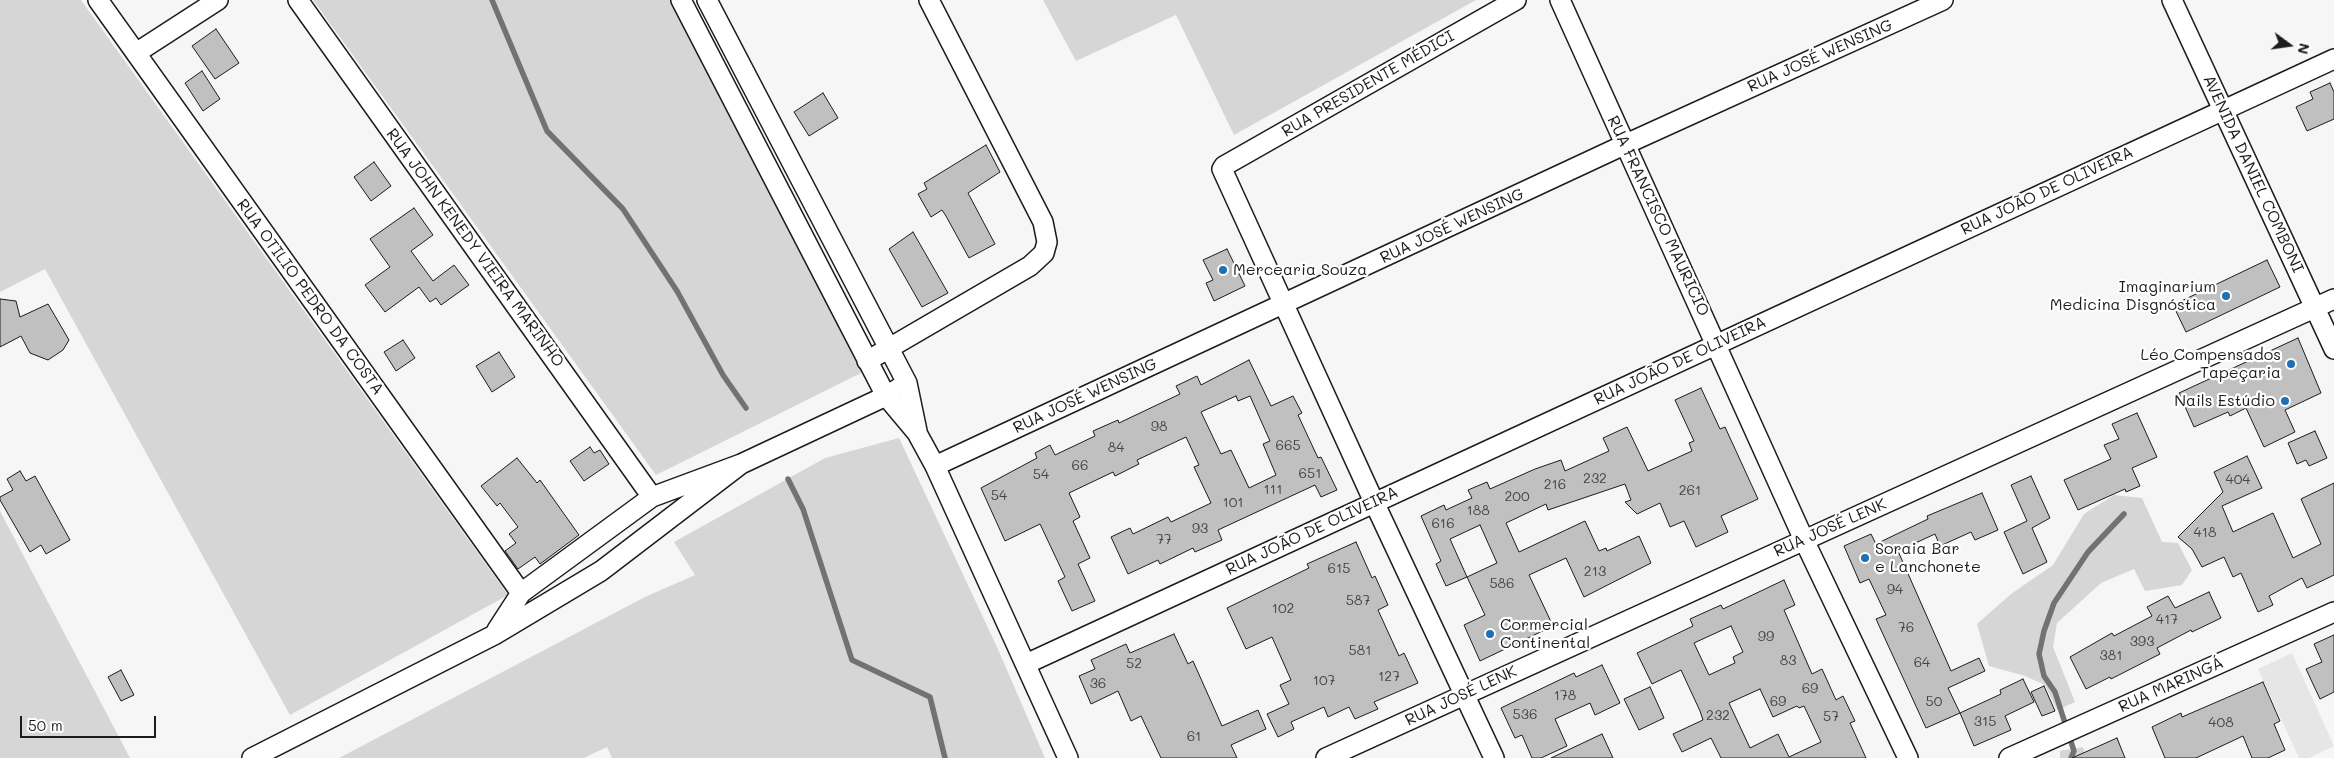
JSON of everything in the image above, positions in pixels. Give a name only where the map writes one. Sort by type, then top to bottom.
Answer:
[{"type":"street","name":"RUA OTILIO PEDRO DA COSTA","points":[[98,0],[522,593]]},
{"type":"street","points":[[136,54],[218,0]]},
{"type":"street","name":"RUA JOHN KENEDY VIEIRA MARINHO","points":[[298,0],[652,497]]},
{"type":"street","points":[[681,0],[886,396],[918,433],[935,466],[1068,758]]},
{"type":"street","points":[[707,0],[907,383],[918,433]]},
{"type":"street","points":[[867,361],[1030,266],[1044,252],[1047,242],[1044,222],[929,0]]},
{"type":"street","name":"RUA PRESIDENTE MÉDICI","points":[[1284,304],[1222,169],[1224,166],[1516,0]]},
{"type":"street","name":"RUA FRANCISCO MAURICIO","points":[[1560,0],[1804,540],[1908,758]]},
{"type":"street","name":"RUA JOSÉ WENSING","points":[[935,466],[1626,144],[1943,0]]},
{"type":"street","name":"AVENIDA DANIEL COMBONI","points":[[2172,0],[2334,348]]},
{"type":"street","name":"RUA JOÃO DE OLIVEIRA","points":[[1026,664],[2334,58]]},
{"type":"street","name":"RUA JOSÉ LENK","points":[[1326,758],[2334,299]]},
{"type":"street","points":[[1284,304],[1494,758]]},
{"type":"street","points":[[494,635],[522,593],[652,497],[741,464],[886,396],[907,383]]},
{"type":"street","points":[[252,758],[494,635],[601,571],[741,464]]},
{"type":"street","name":"RUA MARINGÁ","points":[[2009,758],[2334,612]]},
{"type":"shaded area","points":[[0,0],[81,0],[508,595],[290,715],[45,269],[0,292]]},
{"type":"shaded area","points":[[313,0],[670,0],[863,372],[656,475]]},
{"type":"shaded area","points":[[1043,0],[1476,0],[1234,135],[1176,15],[1076,61]]},
{"type":"shaded area","points":[[899,438],[997,647],[1045,758],[612,758],[607,747],[584,758],[339,758],[645,597],[695,575],[674,542],[825,458]]},
{"type":"shaded area","points":[[2114,495],[2142,498],[2162,542],[2178,543],[2192,570],[2182,585],[2145,591],[2134,569],[2101,583],[2057,623],[2053,647],[2075,702],[2057,710],[2045,685],[2025,676],[1989,666],[1977,624],[2011,594],[2053,565],[2084,514]]},
{"type":"shaded area","points":[[0,511],[130,758],[0,758]]},
{"type":"shaded area","points":[[2292,653],[2334,746],[2309,758],[2299,758],[2258,669]]},
{"type":"shaded area","points":[[2083,747],[2086,758],[2060,758],[2060,751]]},
{"type":"building","points":[[216,29],[239,63],[215,79],[192,46]]},
{"type":"building","points":[[202,71],[220,99],[203,111],[185,83]]},
{"type":"building","points":[[2330,83],[2334,92],[2334,119],[2307,131],[2296,107],[2313,99],[2310,92]]},
{"type":"building","points":[[823,93],[838,118],[809,136],[794,112]]},
{"type":"building","points":[[986,145],[1000,172],[968,193],[995,244],[969,258],[942,210],[931,217],[918,194],[927,189],[924,183]]},
{"type":"building","points":[[374,162],[391,186],[371,201],[354,177]]},
{"type":"building","points":[[414,208],[433,235],[411,251],[433,281],[454,265],[469,285],[441,305],[436,298],[430,302],[419,287],[385,312],[365,285],[390,267],[370,239]]},
{"type":"building","points":[[913,232],[948,293],[922,307],[889,249]]},
{"type":"building","name":"Mercearia Souza","points":[[1227,249],[1245,286],[1214,301],[1206,283],[1213,280],[1203,260]]},
{"type":"building","name":"Imaginarium Medicina Disgnóstica","points":[[2267,260],[2280,287],[2186,332],[2173,305]]},
{"type":"building","points":[[0,299],[16,301],[20,317],[48,304],[69,340],[63,350],[48,360],[30,353],[21,336],[0,347]]},
{"type":"building","points":[[2298,338],[2321,393],[2285,410],[2295,432],[2264,447],[2246,408],[2230,416],[2228,412],[2194,427],[2179,393]]},
{"type":"building","points":[[403,340],[415,358],[396,371],[384,352]]},
{"type":"building","points":[[499,352],[515,377],[492,392],[476,366]]},
{"type":"building","points":[[1249,360],[1271,406],[1293,396],[1302,413],[1298,415],[1318,458],[1321,457],[1337,490],[1321,497],[1315,485],[1218,530],[1222,540],[1195,552],[1193,548],[1160,564],[1158,560],[1128,574],[1111,537],[1130,528],[1133,534],[1168,517],[1171,522],[1211,503],[1194,467],[1199,465],[1186,437],[1137,460],[1139,464],[1115,476],[1113,472],[1069,493],[1080,517],[1073,521],[1090,558],[1078,564],[1095,601],[1072,611],[1058,581],[1065,577],[1040,524],[1005,541],[981,488],[1037,458],[1035,453],[1050,445],[1055,455],[1095,436],[1093,431],[1118,420],[1119,423],[1180,394],[1176,386],[1197,376],[1201,385]],"holes":[[[1236,396],[1238,401],[1250,396],[1270,441],[1263,444],[1276,475],[1249,488],[1231,450],[1221,454],[1201,412]]]},
{"type":"building","points":[[1701,388],[1720,429],[1725,427],[1758,499],[1721,516],[1728,532],[1696,547],[1684,521],[1670,527],[1660,503],[1637,514],[1625,502],[1631,500],[1625,484],[1548,510],[1546,504],[1506,523],[1519,552],[1585,521],[1599,551],[1606,548],[1607,551],[1639,536],[1651,563],[1584,597],[1566,558],[1529,575],[1553,626],[1480,661],[1464,625],[1485,615],[1467,577],[1446,586],[1436,564],[1441,561],[1421,516],[1444,505],[1446,510],[1472,498],[1468,490],[1487,482],[1490,489],[1561,460],[1565,471],[1609,451],[1603,438],[1627,427],[1648,471],[1692,451],[1689,443],[1694,441],[1675,400]],"holes":[[[1480,525],[1497,563],[1467,577],[1450,539]]]},
{"type":"building","points":[[2137,413],[2157,457],[2132,468],[2140,486],[2126,492],[2125,489],[2078,510],[2064,480],[2111,459],[2104,445],[2119,439],[2112,424]]},
{"type":"building","points":[[2315,431],[2327,458],[2309,466],[2306,460],[2297,464],[2288,443]]},
{"type":"building","points":[[590,447],[594,453],[600,450],[609,464],[584,481],[570,461]]},
{"type":"building","points":[[2247,456],[2262,488],[2222,506],[2233,532],[2273,513],[2293,558],[2321,544],[2301,499],[2334,483],[2334,575],[2307,588],[2302,578],[2269,596],[2273,605],[2258,612],[2241,573],[2233,577],[2224,557],[2202,567],[2192,549],[2178,537],[2223,492],[2214,472]]},
{"type":"building","points":[[517,458],[537,483],[540,480],[579,535],[540,564],[535,557],[518,569],[505,551],[516,543],[509,534],[518,527],[500,503],[497,506],[481,486]]},
{"type":"building","points":[[20,471],[26,481],[35,476],[70,540],[46,554],[41,545],[30,552],[0,500],[0,497],[13,490],[7,479]]},
{"type":"building","points":[[2031,476],[2050,518],[2032,528],[2047,562],[2023,574],[2004,532],[2027,521],[2011,485]]},
{"type":"building","points":[[1982,493],[1998,530],[1975,540],[1971,532],[1940,546],[1935,534],[1898,551],[1951,671],[1979,658],[1985,671],[1948,688],[1960,713],[1926,728],[1876,619],[1886,615],[1869,579],[1860,583],[1844,546],[1871,534],[1876,544],[1928,519],[1927,516]]},
{"type":"building","points":[[1356,542],[1372,578],[1375,576],[1388,605],[1378,610],[1399,656],[1404,653],[1418,683],[1374,702],[1378,709],[1355,719],[1349,707],[1328,717],[1324,707],[1291,722],[1294,729],[1278,737],[1267,714],[1289,704],[1280,685],[1291,680],[1272,637],[1246,649],[1227,608],[1309,568],[1307,564]]},
{"type":"building","points":[[1784,580],[1795,605],[1784,610],[1812,674],[1822,669],[1836,700],[1843,696],[1855,721],[1850,723],[1866,758],[1721,758],[1711,738],[1682,752],[1673,734],[1703,720],[1700,711],[1681,670],[1652,684],[1637,653],[1693,626],[1690,619],[1721,605],[1723,609]],"holes":[[[1731,626],[1743,652],[1733,657],[1735,663],[1709,675],[1694,643]],[[1760,689],[1773,717],[1797,706],[1799,708],[1804,706],[1821,742],[1789,757],[1778,734],[1750,748],[1729,703]]]},
{"type":"building","points":[[2209,592],[2221,618],[2192,632],[2191,630],[2157,648],[2160,654],[2111,679],[2110,677],[2086,689],[2070,657],[2112,633],[2114,636],[2152,616],[2147,607],[2168,596],[2175,608]]},
{"type":"building","points":[[1174,634],[1188,664],[1193,661],[1222,726],[1258,710],[1266,729],[1231,745],[1237,758],[1161,758],[1141,716],[1131,721],[1118,691],[1091,704],[1079,676],[1095,669],[1091,660],[1126,644],[1130,653]]},
{"type":"building","points":[[2334,635],[2334,692],[2320,699],[2306,669],[2322,662],[2314,644]]},
{"type":"building","points":[[1602,665],[1620,703],[1595,715],[1590,703],[1555,719],[1567,746],[1541,758],[1532,758],[1522,735],[1515,738],[1501,708],[1574,673],[1576,677]]},
{"type":"building","points":[[121,670],[134,695],[121,701],[108,677]]},
{"type":"building","points":[[2023,679],[2034,702],[2005,716],[2011,730],[1974,746],[1960,713],[2001,694],[2000,690]]},
{"type":"building","points":[[2263,682],[2280,721],[2274,724],[2285,750],[2268,758],[2252,758],[2243,736],[2196,758],[2165,758],[2152,727],[2181,713],[2182,717]]},
{"type":"building","points":[[2044,686],[2055,711],[2042,716],[2031,692]]},
{"type":"building","points":[[1650,687],[1664,718],[1639,730],[1624,699]]},
{"type":"building","points":[[1602,734],[1613,758],[1551,758]]},
{"type":"building","points":[[2117,738],[2125,758],[2072,758]]},
{"type":"waterway","points":[[492,0],[547,131],[623,209],[677,291],[723,375],[746,408]]},
{"type":"waterway","points":[[788,479],[803,509],[852,660],[930,697],[945,758]]},
{"type":"waterway","points":[[2071,758],[2074,751],[2055,692],[2044,676],[2039,654],[2044,631],[2054,603],[2088,552],[2124,514]]},
{"type":"place","name":"Mercearia Souza","points":[[1223,270]]},
{"type":"place","name":"Imaginarium Medicina Disgnóstica","points":[[2226,296]]},
{"type":"place","name":"Léo Compensados Tapeçaria","points":[[2291,364]]},
{"type":"place","name":"Nails Estúdio","points":[[2285,401]]},
{"type":"place","name":"Soraia Bar e Lanchonete","points":[[1865,558]]},
{"type":"place","name":"Cormercial Continental","points":[[1490,634]]}]
